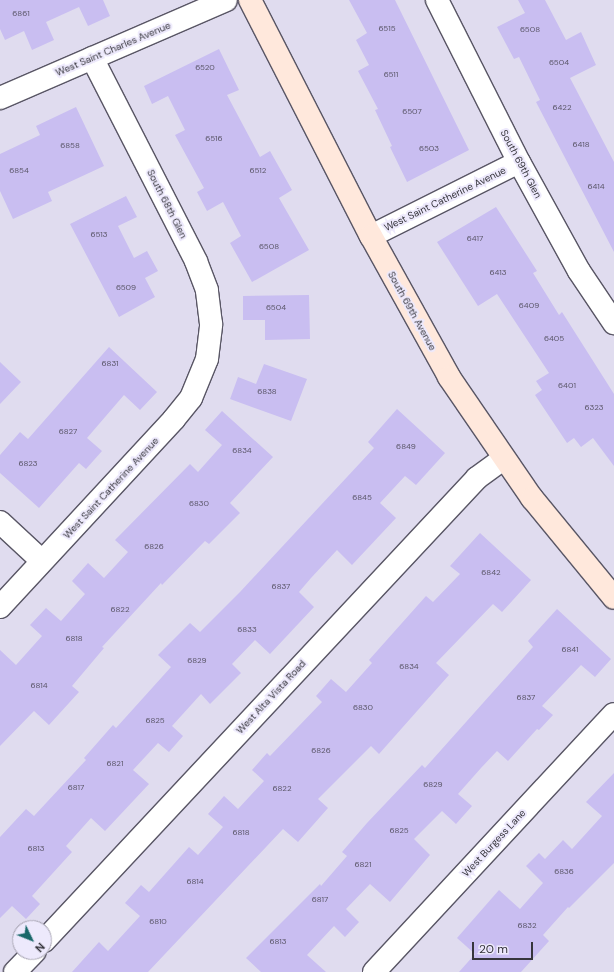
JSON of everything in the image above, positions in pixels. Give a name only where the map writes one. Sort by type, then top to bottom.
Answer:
[{"type":"street","name":"West Saint Charles Avenue","points":[[0,98],[226,0]]},
{"type":"street","name":"South 69th Avenue","points":[[250,0],[371,236],[449,377],[503,459],[532,498],[614,598]]},
{"type":"street","name":"South 69th Glen","points":[[437,0],[519,162],[579,271],[614,323]]},
{"type":"street","name":"South 68th Glen","points":[[92,58],[196,261],[208,290],[211,324],[207,359]]},
{"type":"street","name":"West Saint Catherine Avenue","points":[[371,236],[519,162]]},
{"type":"street","name":"West Saint Catherine Avenue","points":[[0,607],[191,398],[207,359]]},
{"type":"street","name":"West Alta Vista Road","points":[[52,932],[477,478],[503,459]]},
{"type":"street","points":[[0,522],[42,561]]},
{"type":"street","name":"West Burgess Lane","points":[[374,972],[614,714]]},
{"type":"street","points":[[15,972],[26,960]]},
{"type":"building","points":[[0,0],[103,0],[110,16],[88,26],[79,7],[46,22],[54,40],[32,50],[24,31],[5,40],[0,29]]},
{"type":"building","points":[[349,0],[395,0],[469,150],[407,182],[390,147],[392,146],[375,110],[378,109],[358,71],[369,65],[356,40],[367,33]]},
{"type":"building","points":[[518,0],[545,0],[566,40],[581,32],[596,65],[570,78],[614,162],[614,252],[536,102],[540,100],[519,57],[514,59],[497,27],[525,13]]},
{"type":"building","points":[[219,49],[239,90],[227,95],[260,157],[270,151],[292,190],[279,198],[309,250],[252,282],[230,243],[241,236],[223,202],[207,211],[197,192],[204,188],[175,135],[185,130],[168,96],[152,104],[144,86]]},
{"type":"building","points":[[76,107],[104,166],[48,192],[52,201],[13,219],[0,191],[0,154],[40,135],[36,126]]},
{"type":"building","points":[[126,196],[137,217],[118,226],[134,258],[147,251],[158,271],[145,278],[155,297],[119,317],[70,224]]},
{"type":"building","points":[[496,207],[537,271],[533,273],[559,315],[562,312],[614,394],[614,466],[593,438],[581,447],[574,438],[567,443],[535,395],[542,390],[536,381],[549,373],[497,294],[478,306],[437,242]]},
{"type":"building","points":[[309,295],[310,339],[265,340],[265,320],[243,320],[243,296]]},
{"type":"building","points":[[109,347],[157,392],[140,410],[124,395],[87,438],[102,451],[86,469],[79,463],[39,508],[0,473],[0,455],[20,432],[28,439]]},
{"type":"building","points":[[0,362],[21,382],[0,404]]},
{"type":"building","points":[[264,364],[307,379],[291,421],[230,399],[238,377],[256,384]]},
{"type":"building","points":[[397,409],[445,453],[416,485],[405,476],[380,503],[396,518],[352,565],[337,550],[299,592],[314,607],[270,654],[255,640],[232,664],[241,673],[210,704],[201,694],[172,726],[183,736],[169,752],[158,743],[133,770],[149,784],[105,831],[91,818],[66,846],[72,852],[32,896],[40,904],[26,919],[12,906],[0,918],[0,837],[26,809],[34,816],[86,760],[84,758],[113,725],[116,728],[171,667],[158,655],[190,623],[200,632],[240,592],[374,448],[368,442]]},
{"type":"building","points":[[222,411],[273,457],[230,503],[240,513],[209,544],[205,541],[162,585],[161,583],[102,647],[104,648],[72,686],[79,692],[49,725],[34,711],[0,746],[0,650],[16,665],[42,636],[30,625],[46,608],[61,621],[85,594],[72,581],[88,563],[104,578],[128,552],[115,540],[190,464],[198,472],[222,445],[205,430]]},
{"type":"building","points":[[480,533],[531,580],[502,612],[493,604],[436,663],[449,675],[379,754],[371,746],[318,799],[328,808],[298,842],[283,829],[148,972],[72,972],[99,942],[108,951],[140,916],[125,903],[141,885],[149,892],[189,847],[198,855],[223,827],[208,814],[224,796],[238,809],[264,781],[252,770],[267,753],[270,756],[322,702],[316,696],[331,679],[346,692],[372,663],[369,660],[426,596],[433,602],[460,574],[450,566]]},
{"type":"building","points":[[557,609],[611,659],[595,677],[581,665],[542,706],[553,715],[539,730],[537,729],[508,761],[497,751],[481,768],[458,794],[472,806],[456,824],[442,811],[414,839],[430,855],[390,902],[370,884],[346,909],[359,922],[345,937],[334,926],[307,955],[326,972],[261,972],[246,958],[320,884],[321,886],[347,856],[342,852],[367,823],[422,765],[425,768],[533,647],[528,641]]},
{"type":"building","points":[[614,773],[614,863],[569,908],[568,907],[543,935],[549,941],[521,972],[459,972],[475,954],[457,938],[499,890],[520,909],[543,883],[526,866],[539,853],[545,859],[563,840],[572,849],[602,816],[586,802]]}]
